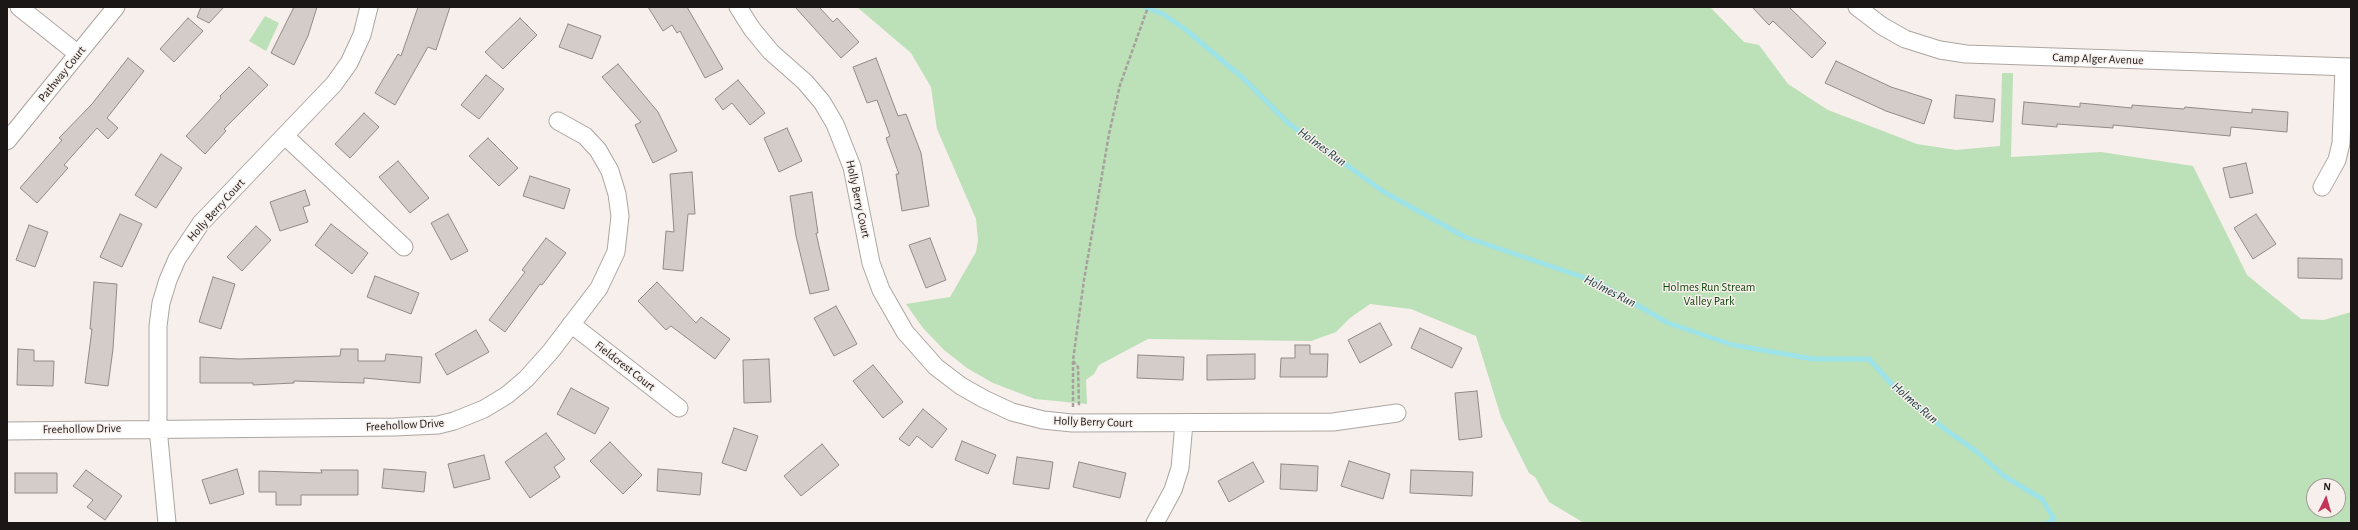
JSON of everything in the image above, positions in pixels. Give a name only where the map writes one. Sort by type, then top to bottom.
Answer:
[{"type":"street","points":[[19,7],[78,54]]},
{"type":"street","name":"Pathway Court","points":[[7,141],[116,7]]},
{"type":"street","name":"Holly Berry Court","points":[[167,523],[158,428],[158,326],[161,303],[177,259],[201,223],[334,84],[349,63],[362,35],[369,7]]},
{"type":"street","name":"Holly Berry Court","points":[[738,7],[752,29],[771,52],[805,82],[822,102],[835,124],[852,166],[871,263],[881,290],[905,332],[936,367],[984,399],[1012,412],[1043,420],[1079,423],[1333,422],[1397,414]]},
{"type":"street","name":"Camp Alger Avenue","points":[[1857,7],[1882,26],[1905,38],[1940,50],[1966,54],[2347,68]]},
{"type":"street","points":[[2322,187],[2337,160],[2341,143],[2347,68]]},
{"type":"street","name":"Freehollow Drive","points":[[7,431],[158,428],[396,427],[438,425],[484,410],[507,395],[526,379],[599,288],[616,252],[620,216],[617,194],[612,179],[598,150],[585,136],[558,121]]},
{"type":"street","points":[[285,136],[404,248]]},
{"type":"street","name":"Fieldcrest Court","points":[[571,324],[679,408]]},
{"type":"street","points":[[1155,523],[1173,490],[1180,468],[1184,423]]},
{"type":"path","points":[[1073,395],[1073,360],[1084,280],[1109,134],[1120,85],[1148,7]]},
{"type":"path","points":[[1073,360],[1078,367],[1079,423]]},
{"type":"green space","name":"Holmes Run Stream Valley Park","points":[[857,7],[1710,7],[1744,42],[1759,45],[1788,84],[1828,110],[1917,144],[1956,150],[2000,146],[2002,73],[2013,73],[2011,157],[2101,152],[2193,166],[2247,275],[2301,319],[2324,320],[2351,312],[2351,523],[1584,523],[1549,502],[1535,477],[1529,473],[1501,417],[1476,336],[1411,309],[1370,304],[1350,318],[1336,332],[1311,341],[1148,339],[1099,365],[1094,374],[1086,380],[1087,404],[1035,399],[993,383],[967,368],[944,350],[923,328],[906,304],[950,297],[976,252],[978,240],[976,219],[937,129],[931,87],[911,53]]},
{"type":"green space","points":[[265,16],[279,23],[266,51],[249,41]]},
{"type":"building","points":[[201,7],[224,7],[209,23],[197,17]]},
{"type":"building","points":[[294,7],[317,7],[308,36],[294,65],[271,53]]},
{"type":"building","points":[[418,7],[450,7],[436,50],[428,47],[395,105],[375,93],[398,54],[401,56]]},
{"type":"building","points":[[648,7],[687,7],[723,69],[705,78],[680,31],[677,33],[672,25],[663,31]]},
{"type":"building","points":[[795,7],[819,7],[833,22],[837,18],[859,42],[841,58]]},
{"type":"building","points":[[1752,7],[1789,7],[1826,43],[1812,58],[1773,21],[1769,25]]},
{"type":"building","points":[[188,18],[203,31],[174,62],[160,49]]},
{"type":"building","points":[[520,18],[537,35],[503,69],[485,52]]},
{"type":"building","points":[[568,24],[601,36],[592,59],[559,47]]},
{"type":"building","points":[[128,58],[144,71],[107,118],[118,128],[108,139],[97,128],[64,165],[68,168],[37,203],[20,188],[62,140],[59,138],[92,104]]},
{"type":"building","points":[[876,58],[898,116],[906,114],[921,153],[929,206],[902,211],[896,174],[899,174],[886,138],[890,136],[877,100],[867,103],[853,67]]},
{"type":"building","points":[[1836,61],[1891,87],[1932,100],[1924,124],[1886,111],[1825,83]]},
{"type":"building","points":[[618,64],[658,112],[677,151],[653,163],[635,125],[641,122],[602,77]]},
{"type":"building","points":[[249,67],[268,85],[224,129],[226,131],[205,154],[186,136],[221,98],[220,96]]},
{"type":"building","points":[[486,75],[504,89],[479,119],[461,105]]},
{"type":"building","points":[[738,80],[765,113],[750,125],[732,103],[723,110],[715,99]]},
{"type":"building","points":[[1956,95],[1995,99],[1993,122],[1954,118]]},
{"type":"building","points":[[2024,102],[2080,107],[2080,103],[2132,108],[2132,105],[2184,109],[2185,107],[2252,113],[2252,109],[2288,112],[2287,132],[2231,127],[2230,136],[2113,125],[2113,128],[2057,124],[2057,127],[2022,124]]},
{"type":"building","points":[[364,113],[379,127],[350,158],[335,144]]},
{"type":"building","points":[[787,128],[802,161],[779,172],[764,138]]},
{"type":"building","points":[[488,138],[518,168],[499,186],[469,156]]},
{"type":"building","points":[[161,154],[182,168],[156,208],[135,195]]},
{"type":"building","points":[[398,161],[429,198],[410,213],[379,177]]},
{"type":"building","points":[[2246,163],[2253,193],[2230,198],[2223,168]]},
{"type":"building","points":[[692,172],[695,214],[688,214],[683,271],[663,269],[666,231],[674,232],[670,174]]},
{"type":"building","points":[[530,176],[570,189],[564,209],[523,196]]},
{"type":"building","points":[[305,190],[310,205],[303,207],[308,222],[280,231],[270,202]]},
{"type":"building","points":[[812,192],[818,233],[816,233],[829,290],[810,294],[796,236],[790,196]]},
{"type":"building","points":[[120,214],[142,224],[122,267],[100,257]]},
{"type":"building","points":[[448,214],[468,251],[451,260],[431,223]]},
{"type":"building","points":[[2256,214],[2276,244],[2253,259],[2234,228]]},
{"type":"building","points":[[331,224],[368,253],[352,274],[315,245]]},
{"type":"building","points":[[29,225],[48,232],[35,267],[16,260]]},
{"type":"building","points":[[256,226],[271,240],[242,271],[227,257]]},
{"type":"building","points":[[546,238],[566,253],[542,285],[540,284],[505,332],[489,320],[525,272],[522,270]]},
{"type":"building","points":[[930,238],[946,280],[926,288],[909,245]]},
{"type":"building","points":[[2298,258],[2342,259],[2342,279],[2298,278]]},
{"type":"building","points":[[375,276],[419,293],[411,314],[367,297]]},
{"type":"building","points":[[213,277],[235,284],[221,329],[199,322]]},
{"type":"building","points":[[94,282],[117,284],[113,349],[108,386],[85,383],[92,329],[90,329]]},
{"type":"building","points":[[657,282],[696,323],[701,317],[730,339],[715,359],[671,326],[666,330],[638,301]]},
{"type":"building","points":[[836,306],[857,344],[834,356],[814,318]]},
{"type":"building","points":[[1380,323],[1392,345],[1360,363],[1348,340]]},
{"type":"building","points":[[1420,328],[1462,348],[1452,368],[1411,348]]},
{"type":"building","points":[[476,330],[489,352],[447,375],[435,354]]},
{"type":"building","points":[[1295,345],[1310,345],[1310,354],[1328,354],[1327,377],[1280,377],[1281,358],[1295,358]]},
{"type":"building","points":[[18,349],[34,350],[34,361],[54,361],[53,386],[17,385]]},
{"type":"building","points":[[341,349],[358,349],[358,361],[385,361],[386,354],[422,357],[420,383],[364,378],[364,383],[294,381],[294,383],[253,385],[253,383],[200,383],[200,357],[239,359],[340,356]]},
{"type":"building","points":[[1255,354],[1255,379],[1207,380],[1207,355]]},
{"type":"building","points":[[1138,355],[1184,357],[1183,380],[1137,378]]},
{"type":"building","points":[[769,359],[771,402],[744,403],[743,360]]},
{"type":"building","points":[[873,365],[903,402],[883,418],[853,381]]},
{"type":"building","points":[[571,388],[609,408],[595,434],[557,414]]},
{"type":"building","points":[[1477,391],[1482,437],[1459,440],[1455,393]]},
{"type":"building","points":[[923,409],[947,429],[932,448],[917,436],[909,446],[899,439]]},
{"type":"building","points":[[734,428],[758,436],[746,471],[722,463]]},
{"type":"building","points":[[546,433],[565,459],[554,467],[560,477],[530,498],[505,462]]},
{"type":"building","points":[[962,441],[996,455],[988,474],[955,460]]},
{"type":"building","points":[[610,442],[642,475],[623,494],[590,461]]},
{"type":"building","points":[[822,444],[839,465],[801,496],[784,476]]},
{"type":"building","points":[[484,455],[490,479],[454,488],[448,464]]},
{"type":"building","points":[[1017,457],[1053,462],[1049,489],[1013,484]]},
{"type":"building","points":[[1349,461],[1390,474],[1383,499],[1341,486]]},
{"type":"building","points":[[1079,462],[1126,473],[1120,498],[1073,487]]},
{"type":"building","points":[[1253,462],[1264,482],[1229,502],[1218,481]]},
{"type":"building","points":[[1281,464],[1318,466],[1317,491],[1280,489]]},
{"type":"building","points":[[237,469],[244,494],[210,504],[202,480]]},
{"type":"building","points":[[384,469],[426,472],[424,492],[382,488]]},
{"type":"building","points":[[658,469],[702,473],[700,495],[657,491]]},
{"type":"building","points":[[86,470],[122,496],[105,520],[87,507],[93,500],[73,486]]},
{"type":"building","points":[[321,470],[358,470],[358,495],[301,495],[301,505],[276,505],[276,492],[259,492],[259,471],[322,473]]},
{"type":"building","points":[[1411,470],[1473,472],[1472,496],[1410,493]]},
{"type":"building","points":[[15,473],[57,473],[57,493],[15,493]]},
{"type":"waterway","name":"Holmes Run","points":[[1145,7],[1163,14],[1186,30],[1243,78],[1288,123],[1384,192],[1465,237],[1597,282],[1668,323],[1733,345],[1813,359],[1869,359],[1897,390],[1942,427],[1977,452],[2004,476],[2042,499],[2054,519],[2047,523]]}]
